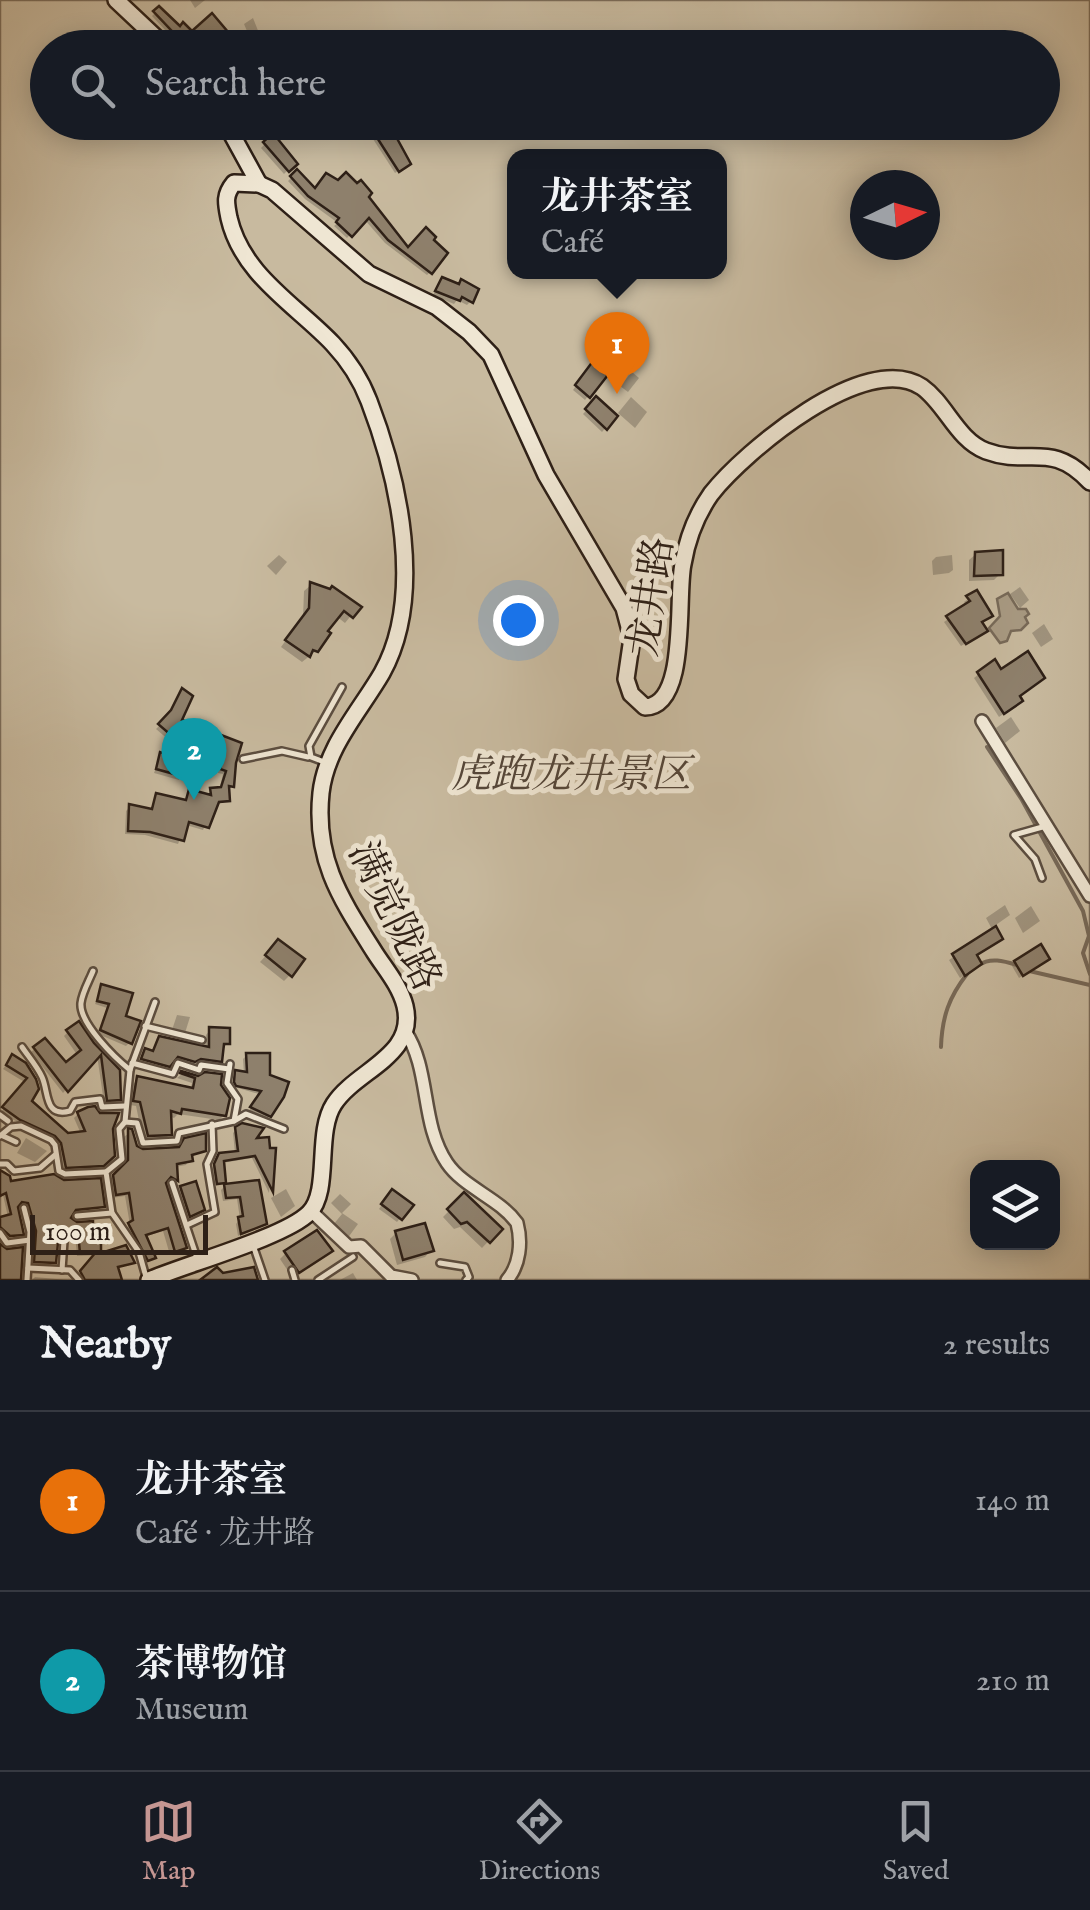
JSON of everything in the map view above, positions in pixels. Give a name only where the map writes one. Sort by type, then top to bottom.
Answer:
[{"type":"street","points":[[116,0],[147,30]]},
{"type":"street","points":[[235,140],[259,184]]},
{"type":"street","name":"满觉陇路","points":[[259,184],[234,183],[226,192],[238,245],[265,282],[335,346],[361,383],[394,486],[404,546],[398,639],[328,764],[320,832],[328,871],[399,990],[405,1006],[405,1032],[392,1053],[343,1093],[331,1110],[324,1132],[318,1192],[311,1211]]},
{"type":"street","name":"龙井路","points":[[259,184],[272,190],[370,274],[436,308],[492,355],[546,475],[624,608],[632,638],[626,679],[631,694],[645,706],[662,700],[674,679],[683,563],[698,516],[710,496],[754,448],[812,407],[876,380],[913,382],[925,388],[980,448],[1001,454],[1049,456],[1065,461],[1090,482]]},
{"type":"street","points":[[982,721],[1043,826],[1090,896]]},
{"type":"street","points":[[405,1032],[414,1045],[429,1126],[447,1163],[517,1223],[519,1251],[515,1271],[507,1280]]},
{"type":"street","points":[[148,1280],[284,1228],[311,1211],[349,1247],[361,1246],[387,1278],[412,1280]]},
{"type":"lane","points":[[311,758],[308,753],[312,737],[342,687]]},
{"type":"lane","points":[[243,759],[282,751],[328,764]]},
{"type":"lane","points":[[1042,878],[1035,860],[1014,835],[1043,826]]},
{"type":"lane","points":[[93,971],[81,1004],[83,1015],[115,1058],[131,1066],[173,1074],[178,1063],[199,1070],[201,1064],[230,1066],[228,1083],[238,1099],[234,1121]]},
{"type":"lane","points":[[0,1136],[11,1127],[26,1128],[50,1140],[59,1172],[65,1174],[106,1172],[122,1160],[118,1129],[125,1122],[131,1066],[155,1002]]},
{"type":"lane","points":[[145,1026],[202,1040]]},
{"type":"lane","points":[[22,1047],[43,1078],[54,1111],[70,1111],[75,1102],[100,1099],[102,1106],[125,1106]]},
{"type":"lane","points":[[125,1122],[138,1122],[143,1143],[177,1141],[178,1133],[234,1121],[246,1114],[284,1128]]},
{"type":"lane","points":[[0,1115],[8,1121]]},
{"type":"lane","points":[[187,1225],[215,1212],[206,1164],[213,1151],[212,1124]]},
{"type":"lane","points":[[0,1136],[16,1142]]},
{"type":"lane","points":[[0,1164],[7,1164],[14,1171],[40,1168],[55,1155]]},
{"type":"lane","points":[[106,1172],[112,1213],[139,1252],[148,1280]]},
{"type":"lane","points":[[172,1183],[198,1260]]},
{"type":"lane","points":[[24,1208],[30,1240],[27,1280]]},
{"type":"lane","points":[[77,1216],[112,1213]]},
{"type":"lane","points":[[0,1233],[7,1243],[30,1240]]},
{"type":"lane","points":[[251,1240],[265,1280]]},
{"type":"lane","points":[[62,1270],[64,1241]]},
{"type":"lane","points":[[318,1280],[353,1257]]},
{"type":"lane","points":[[440,1263],[465,1267],[469,1277],[466,1280]]},
{"type":"lane","points":[[28,1268],[70,1270],[79,1280]]},
{"type":"lane","points":[[292,1270],[295,1280]]},
{"type":"green space","name":"虎跑龙井景区","points":[[0,0],[1090,0],[1090,1280],[0,1280]]},
{"type":"shaded area","points":[[1008,593],[1018,609],[1026,609],[1028,623],[1021,630],[1011,631],[1007,641],[1000,643],[989,628],[1000,616],[997,599]]},
{"type":"building","points":[[159,6],[180,26],[183,22],[191,30],[171,30],[153,11]]},
{"type":"building","points":[[212,13],[226,30],[193,30]]},
{"type":"building","points":[[279,140],[298,164],[289,172],[263,142]]},
{"type":"building","points":[[379,140],[398,140],[411,164],[399,172]]},
{"type":"building","points":[[297,169],[315,188],[326,173],[338,180],[346,172],[357,183],[361,180],[372,193],[369,197],[408,247],[426,227],[448,253],[432,274],[388,240],[369,218],[352,237],[336,222],[339,218],[308,196],[290,176]]},
{"type":"building","points":[[442,277],[459,284],[461,279],[479,289],[473,303],[435,291]]},
{"type":"building","points":[[593,361],[608,375],[590,398],[575,385]]},
{"type":"building","points":[[596,396],[618,416],[607,430],[585,409]]},
{"type":"building","points":[[1003,550],[1003,575],[974,576],[975,552]]},
{"type":"building","points":[[310,582],[330,589],[332,586],[362,607],[353,618],[344,611],[318,652],[313,650],[310,657],[285,640],[309,608]]},
{"type":"building","points":[[977,590],[993,616],[982,622],[988,631],[966,644],[946,616],[970,601],[966,596]]},
{"type":"building","points":[[1028,651],[1045,678],[1004,714],[977,672],[995,659],[1001,669]]},
{"type":"building","points":[[182,688],[193,696],[182,720],[242,743],[234,787],[229,786],[230,801],[219,802],[209,828],[189,822],[184,841],[128,831],[129,804],[152,809],[156,793],[186,800],[189,789],[211,795],[210,788],[221,787],[226,771],[220,769],[222,758],[196,746],[185,777],[156,769],[160,752],[176,757],[179,742],[158,724],[171,710]]},
{"type":"building","points":[[996,926],[1003,939],[977,955],[982,964],[965,976],[952,954]]},
{"type":"building","points":[[278,939],[305,959],[292,977],[265,955]]},
{"type":"building","points":[[1041,944],[1050,959],[1023,976],[1014,961]]},
{"type":"building","points":[[101,984],[133,993],[126,1016],[141,1021],[132,1044],[100,1030],[109,1004],[97,1001]]},
{"type":"building","points":[[79,1021],[120,1070],[121,1100],[107,1101],[101,1055],[68,1092],[33,1047],[45,1038],[66,1062],[81,1050],[66,1030]]},
{"type":"building","points":[[209,1027],[230,1028],[230,1044],[224,1044],[222,1062],[195,1062],[178,1057],[170,1067],[141,1059],[145,1048],[153,1051],[159,1036],[209,1047]]},
{"type":"building","points":[[246,1053],[270,1053],[270,1075],[289,1082],[271,1117],[250,1107],[261,1091],[236,1086],[234,1082],[235,1070],[247,1072]]},
{"type":"building","points":[[12,1054],[26,1063],[36,1079],[39,1089],[32,1101],[68,1133],[85,1131],[77,1112],[88,1107],[95,1106],[100,1113],[119,1113],[113,1129],[115,1156],[104,1166],[66,1168],[61,1143],[55,1136],[2,1107],[27,1078],[6,1065]]},
{"type":"building","points":[[181,1071],[198,1076],[205,1072],[222,1074],[221,1085],[230,1098],[226,1116],[171,1111],[172,1135],[148,1136],[140,1102],[133,1101],[137,1076],[193,1088],[195,1078]]},
{"type":"building","points":[[242,1123],[264,1128],[257,1138],[269,1137],[270,1148],[276,1148],[273,1192],[255,1156],[224,1161],[226,1183],[217,1184],[214,1164],[219,1153],[238,1151],[235,1127]]},
{"type":"building","points":[[128,1128],[132,1129],[137,1146],[143,1149],[179,1147],[184,1138],[206,1133],[206,1151],[192,1155],[193,1161],[177,1164],[178,1181],[171,1177],[166,1183],[187,1248],[175,1252],[168,1228],[146,1235],[156,1258],[148,1261],[128,1223],[133,1220],[129,1193],[116,1195],[113,1175],[128,1160]]},
{"type":"building","points":[[0,1170],[11,1181],[54,1174],[64,1180],[101,1178],[105,1207],[76,1210],[71,1218],[77,1222],[93,1221],[93,1233],[101,1233],[101,1253],[126,1245],[135,1263],[118,1267],[122,1280],[85,1280],[80,1271],[96,1252],[80,1253],[78,1232],[59,1233],[56,1263],[34,1262],[36,1231],[28,1203],[22,1202],[18,1207],[24,1235],[10,1236],[0,1227],[0,1217],[11,1214],[6,1193],[0,1196]]},
{"type":"building","points":[[259,1180],[267,1224],[241,1234],[240,1197],[226,1198],[224,1184]]},
{"type":"building","points":[[196,1181],[205,1210],[190,1217],[180,1186]]},
{"type":"building","points":[[392,1189],[414,1205],[402,1220],[381,1204]]},
{"type":"building","points":[[464,1192],[503,1229],[490,1243],[467,1222],[461,1224],[447,1209]]},
{"type":"building","points":[[425,1223],[434,1251],[403,1260],[395,1231]]},
{"type":"building","points":[[317,1230],[333,1251],[299,1273],[284,1251]]},
{"type":"building","points":[[0,1244],[7,1249],[23,1247],[21,1280],[0,1280]]},
{"type":"building","points":[[217,1267],[223,1273],[254,1267],[258,1280],[200,1280]]},
{"type":"waterway","points":[[987,747],[1022,800],[1083,911],[1089,936],[1083,953],[1090,974]]},
{"type":"waterway","points":[[979,965],[992,960],[1017,965]]},
{"type":"waterway","points":[[1025,970],[1090,985]]},
{"type":"waterway","points":[[941,1047],[948,1008],[967,974]]},
{"type":"place","name":"龙井茶室","points":[[617,394]]},
{"type":"place","name":"茶博物馆","points":[[194,800]]}]
